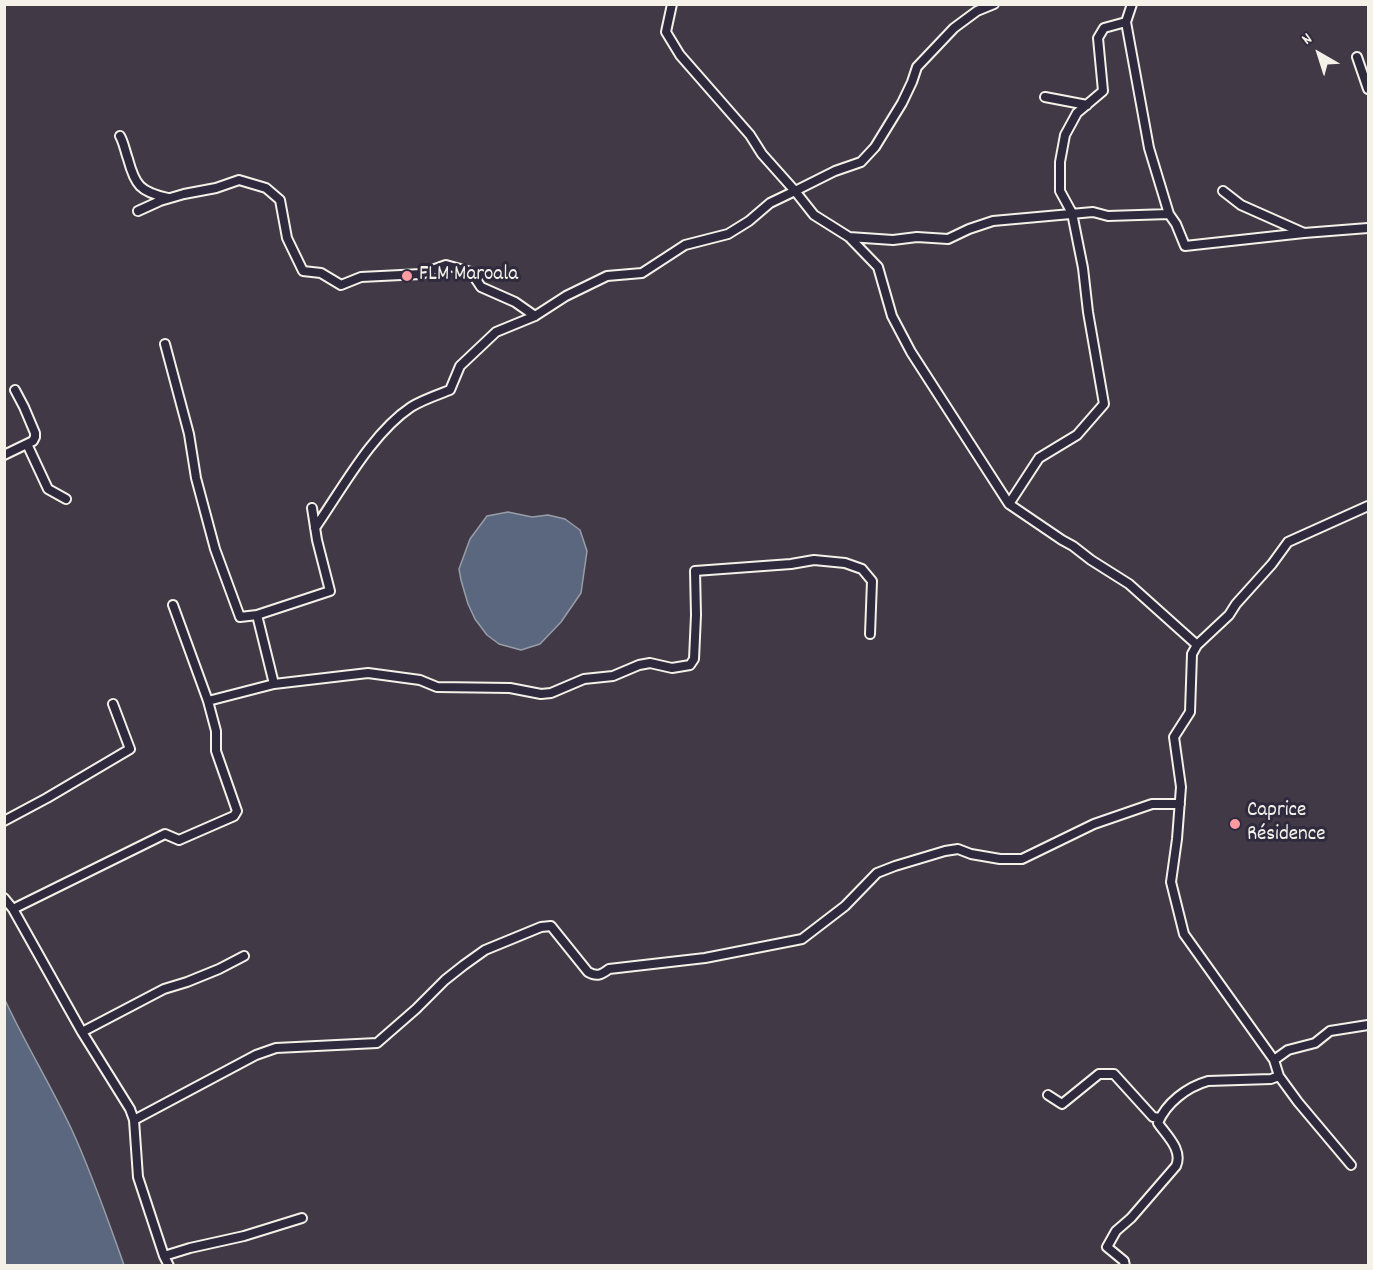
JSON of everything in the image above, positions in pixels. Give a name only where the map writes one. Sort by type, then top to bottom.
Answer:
[{"type":"street","points":[[672,4],[666,32],[680,55],[750,135],[762,154],[814,215],[849,237],[878,267],[892,316],[911,352],[1009,504],[1129,584],[1197,645]]},
{"type":"street","points":[[315,528],[386,428],[412,406],[450,390],[459,366],[496,332],[535,316],[566,296],[607,276],[642,273],[685,245],[728,234],[750,221],[770,203],[835,171],[861,162],[875,147],[897,111],[917,67],[954,28],[976,11],[994,4]]},
{"type":"street","points":[[1132,4],[1126,22],[1149,148],[1169,214],[1185,246],[1368,228]]},
{"type":"street","points":[[1009,504],[1038,458],[1077,435],[1104,404],[1072,213],[1060,191],[1060,162],[1065,135],[1077,113],[1102,92],[1098,38],[1104,28],[1126,22]]},
{"type":"street","points":[[1357,57],[1368,89]]},
{"type":"street","points":[[1045,97],[1087,105]]},
{"type":"street","points":[[120,136],[139,187],[153,195],[169,198]]},
{"type":"street","points":[[138,211],[169,198],[216,188],[239,180],[266,188],[280,200],[287,238],[303,272],[321,273],[340,285],[362,278],[421,274],[446,265],[471,272],[481,287],[515,302],[535,316]]},
{"type":"street","points":[[1223,191],[1241,205],[1304,233]]},
{"type":"street","points":[[849,237],[893,240],[916,237],[948,239],[993,221],[1093,212],[1108,216],[1169,214]]},
{"type":"street","points":[[165,344],[189,434],[196,477],[215,549],[240,617],[257,615],[330,591],[312,508]]},
{"type":"street","points":[[4,455],[33,441],[36,437],[15,390]]},
{"type":"street","points":[[27,444],[48,489],[66,499]]},
{"type":"street","points":[[1351,1165],[1279,1076],[1274,1059],[1184,934],[1171,882],[1181,787],[1174,737],[1190,712],[1192,654],[1197,645],[1229,615],[1288,542],[1368,506]]},
{"type":"street","points":[[208,700],[274,684],[368,673],[420,680],[437,687],[510,688],[541,694],[551,693],[584,679],[613,676],[639,665],[650,663],[672,668],[690,665],[694,659],[695,571],[791,564],[814,560],[844,563],[862,569],[872,581],[870,634]]},
{"type":"street","points":[[13,909],[165,834],[179,840],[237,813],[216,751],[216,731],[208,700],[173,605]]},
{"type":"street","points":[[257,615],[274,684]]},
{"type":"street","points":[[4,821],[130,749],[113,704]]},
{"type":"street","points":[[134,1120],[256,1055],[276,1047],[377,1043],[464,964],[485,950],[541,927],[551,926],[588,972],[595,975],[601,975],[609,969],[705,958],[802,939],[845,906],[877,873],[895,866],[958,849],[971,854],[1000,859],[1022,859],[1094,824],[1152,804],[1180,804]]},
{"type":"street","points":[[4,898],[13,909],[82,1032],[130,1109],[134,1120],[138,1177],[169,1266]]},
{"type":"street","points":[[82,1032],[164,989],[188,982],[244,956]]},
{"type":"street","points":[[1274,1059],[1288,1050],[1315,1043],[1330,1031],[1368,1025]]},
{"type":"street","points":[[1048,1095],[1062,1104],[1099,1074],[1114,1074],[1152,1117],[1160,1118]]},
{"type":"street","points":[[1125,1266],[1124,1261],[1107,1247],[1116,1231],[1131,1218],[1176,1166],[1179,1159],[1177,1150],[1158,1124],[1160,1118],[1175,1100],[1198,1084],[1208,1081],[1271,1079],[1279,1076]]},
{"type":"street","points":[[164,1256],[244,1236],[302,1218]]},
{"type":"water","points":[[508,512],[532,517],[548,515],[565,519],[580,530],[587,551],[581,593],[561,622],[540,644],[521,650],[499,644],[487,635],[475,619],[468,604],[459,569],[470,539],[487,516]]},
{"type":"water","points":[[5,1000],[78,1144],[124,1265],[5,1265]]},
{"type":"place","name":"FLM Maroala","points":[[407,276]]},
{"type":"place","name":"Caprice Résidence","points":[[1235,824]]}]
